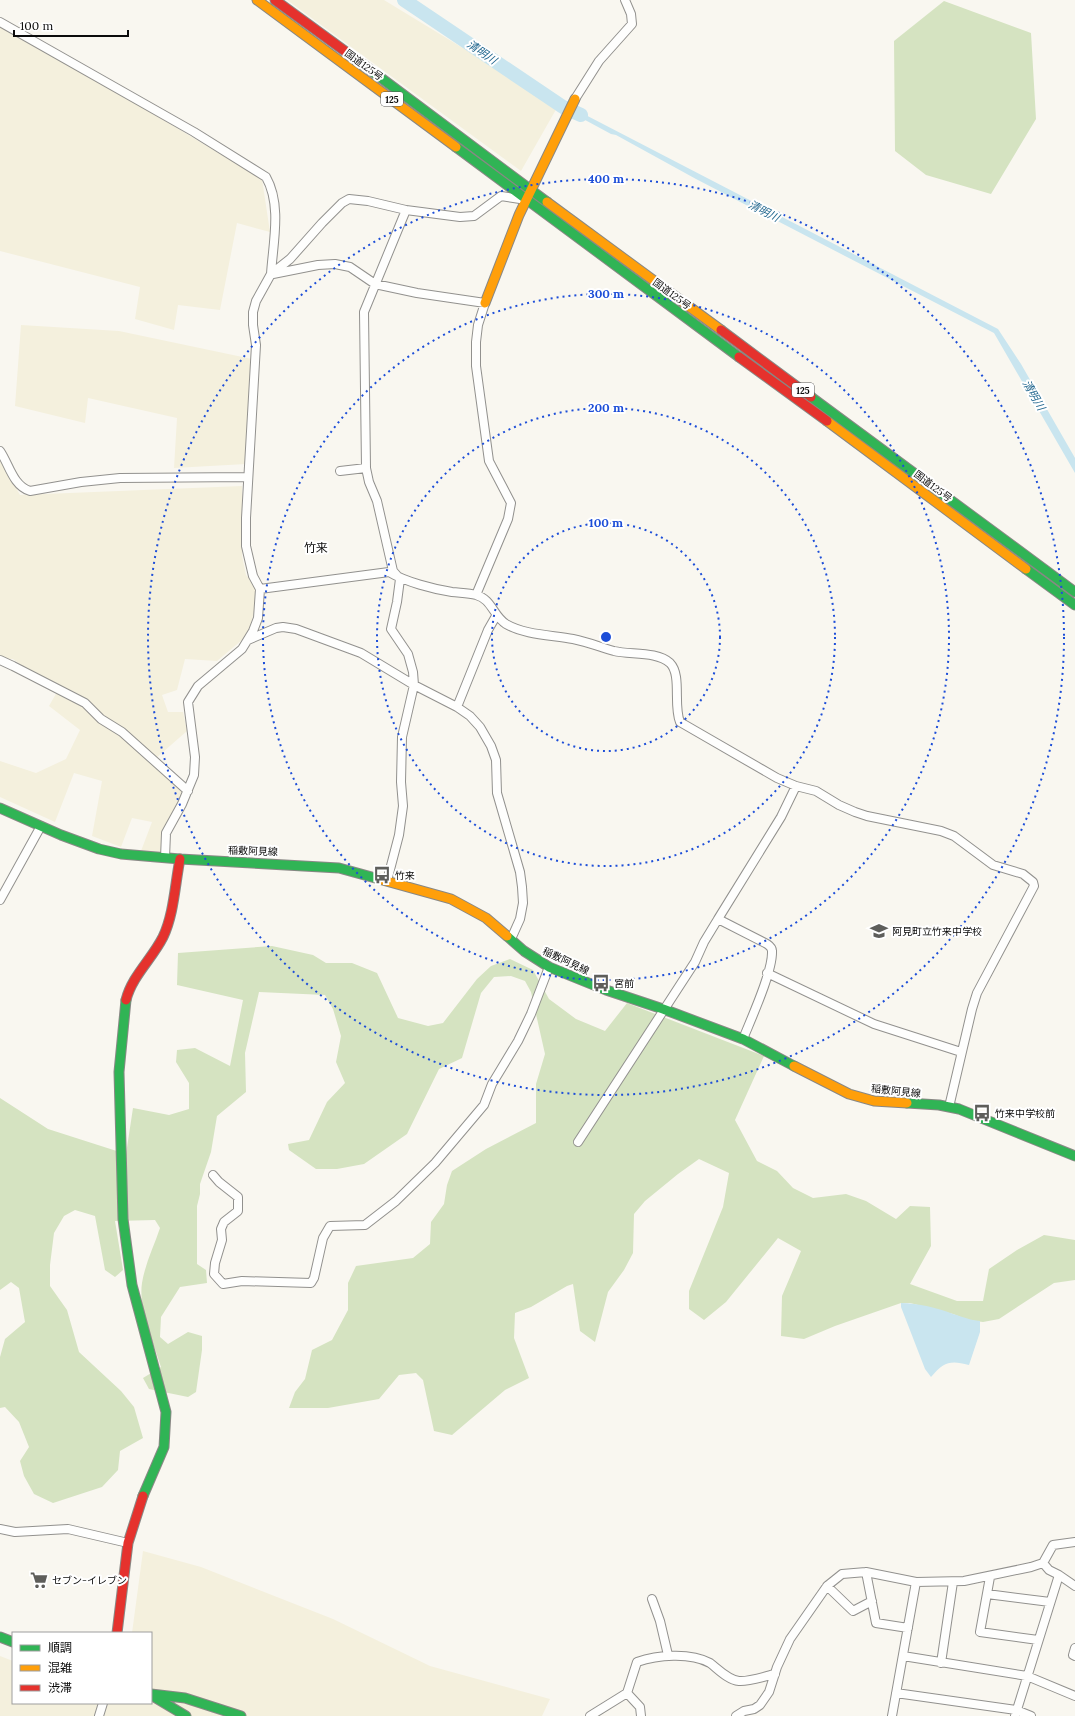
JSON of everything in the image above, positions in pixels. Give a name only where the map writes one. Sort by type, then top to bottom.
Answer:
[{"type":"main road","name":"国道125号","points":[[257,0],[1075,605]]},
{"type":"main road","name":"国道125号","points":[[275,0],[1075,592]]},
{"type":"main road","points":[[484,303],[531,188],[575,99]]},
{"type":"main road","name":"稲敷阿見線","points":[[0,808],[98,849],[120,854],[180,860],[313,865],[339,868],[434,893],[451,899],[486,918],[524,951],[549,967],[606,990],[663,1009],[743,1039],[828,1084],[861,1098],[892,1104],[950,1107],[970,1113],[1075,1156]]},
{"type":"main road","points":[[117,1632],[122,1576],[128,1543],[135,1518],[164,1447],[166,1412],[132,1285],[124,1227],[119,1072],[125,1004],[129,989],[163,937],[169,920],[180,860]]},
{"type":"main road","points":[[0,1637],[12,1642]]},
{"type":"main road","points":[[152,1694],[164,1693],[179,1696],[241,1716]]},
{"type":"main road","points":[[152,1695],[186,1716]]},
{"type":"street","points":[[575,99],[600,61],[632,24],[631,14],[625,0]]},
{"type":"street","points":[[0,22],[194,132],[266,177],[271,187],[274,206],[271,274]]},
{"type":"street","points":[[165,858],[166,833],[188,791],[196,768],[188,702],[198,686],[242,649],[248,640],[258,618],[260,589],[253,576],[246,546],[248,477],[256,345],[253,312],[256,300],[271,274],[290,259],[322,223],[342,203],[349,199],[368,201],[406,210],[460,217],[474,216],[501,196],[526,200]]},
{"type":"street","points":[[387,881],[399,835],[403,806],[400,782],[402,737],[414,685],[413,672],[408,654],[391,629],[400,579],[393,570],[376,501],[368,482],[366,468],[366,363],[364,312],[406,210]]},
{"type":"street","points":[[271,274],[318,265],[335,264],[350,267],[376,284],[417,293],[484,303],[478,325],[476,366],[489,461],[511,503],[508,519],[476,595]]},
{"type":"street","points":[[0,451],[13,476],[22,489],[30,491],[81,482],[120,478],[248,477]]},
{"type":"street","points":[[340,471],[366,468]]},
{"type":"street","points":[[260,589],[389,572],[400,579],[450,592],[476,595],[485,599],[496,616],[505,624],[523,631],[591,643],[615,651],[662,658],[669,662],[673,668],[676,678],[677,714],[680,722],[777,778],[796,786],[816,791],[839,804],[867,816],[941,831],[954,836],[993,865],[1023,874],[1033,882],[1034,886],[977,993],[961,1052],[950,1107]]},
{"type":"street","points":[[457,707],[488,630],[496,616]]},
{"type":"street","points":[[248,640],[276,628],[283,627],[296,629],[361,653],[414,685],[457,707],[470,716],[480,727],[491,746],[496,760],[497,793],[520,872],[523,903],[520,919],[511,939]]},
{"type":"street","points":[[0,660],[84,703],[101,719],[122,732],[188,791]]},
{"type":"street","points":[[578,1142],[694,962],[718,919],[781,817],[796,786]]},
{"type":"street","points":[[0,900],[41,826]]},
{"type":"street","points":[[718,919],[767,944],[771,948],[772,952],[756,1007],[743,1039]]},
{"type":"street","points":[[213,1175],[219,1182],[238,1197],[240,1203],[238,1211],[224,1222],[221,1229],[222,1240],[215,1263],[214,1274],[223,1284],[242,1281],[311,1283],[314,1278],[323,1238],[330,1226],[365,1225],[396,1201],[435,1163],[484,1105],[492,1084],[518,1041],[531,1014],[549,967]]},
{"type":"street","points":[[767,973],[874,1024],[961,1052]]},
{"type":"street","points":[[0,1530],[15,1532],[68,1529],[128,1543]]},
{"type":"street","points":[[736,1716],[744,1711],[754,1710],[760,1705],[769,1692],[790,1639],[827,1586],[842,1574],[866,1572],[916,1582],[953,1582],[990,1577],[1043,1563],[1053,1545],[1075,1542]]},
{"type":"street","points":[[1043,1563],[1049,1570],[1075,1586]]},
{"type":"street","points":[[866,1572],[876,1623],[908,1628]]},
{"type":"street","points":[[1016,1713],[1059,1575]]},
{"type":"street","points":[[990,1577],[980,1632],[1038,1640]]},
{"type":"street","points":[[892,1716],[916,1582]]},
{"type":"street","points":[[941,1663],[953,1582]]},
{"type":"street","points":[[827,1586],[853,1611],[872,1601]]},
{"type":"street","points":[[987,1594],[1050,1602]]},
{"type":"street","points":[[652,1599],[660,1621],[668,1655]]},
{"type":"street","points":[[1075,1648],[1073,1655],[1075,1656]]},
{"type":"street","points":[[590,1716],[626,1693],[637,1662],[650,1657],[668,1655],[708,1663],[730,1678],[739,1681],[775,1674]]},
{"type":"street","points":[[903,1656],[1027,1676],[1075,1696]]},
{"type":"street","points":[[626,1693],[640,1707],[641,1716]]},
{"type":"street","points":[[896,1693],[1030,1716]]},
{"type":"street","points":[[99,1716],[103,1704]]},
{"type":"shaded area","points":[[287,0],[384,0],[558,106],[521,171]]},
{"type":"shaded area","points":[[0,22],[262,179],[270,232],[237,223],[220,310],[178,305],[174,330],[135,319],[140,287],[0,251]]},
{"type":"shaded area","points":[[21,325],[119,331],[252,359],[246,464],[174,468],[177,418],[88,398],[85,423],[15,406]]},
{"type":"shaded area","points":[[0,459],[20,495],[242,486],[242,556],[246,575],[260,589],[248,635],[217,661],[185,659],[177,690],[162,695],[168,712],[183,712],[187,731],[155,759],[186,790],[162,836],[161,852],[141,851],[152,822],[132,818],[121,847],[92,836],[102,781],[74,773],[55,822],[0,797],[0,761],[36,773],[66,759],[80,730],[49,706],[57,692],[13,659],[0,658]]},
{"type":"shaded area","points":[[143,1551],[201,1567],[333,1619],[430,1666],[550,1699],[542,1716],[0,1716],[0,1656],[12,1661],[12,1704],[152,1704],[152,1632],[132,1632]]},
{"type":"green space","points":[[944,1],[1031,33],[1036,119],[991,194],[926,175],[895,151],[894,41]]},
{"type":"green space","points":[[272,946],[313,955],[326,963],[352,963],[377,973],[398,1018],[428,1026],[443,1023],[477,979],[491,966],[510,959],[533,970],[549,999],[576,1019],[605,1031],[627,1003],[764,1056],[735,1120],[757,1161],[777,1171],[793,1188],[813,1198],[846,1194],[866,1201],[896,1219],[910,1206],[930,1207],[931,1246],[910,1284],[957,1301],[983,1301],[989,1269],[1017,1250],[1044,1235],[1075,1240],[1075,1280],[1054,1283],[999,1319],[983,1322],[968,1320],[953,1314],[910,1303],[901,1303],[835,1326],[804,1339],[781,1336],[782,1296],[801,1251],[778,1238],[726,1302],[704,1320],[689,1309],[689,1291],[723,1207],[729,1173],[699,1159],[645,1201],[634,1214],[633,1253],[624,1270],[608,1292],[595,1342],[580,1331],[573,1284],[531,1307],[515,1313],[514,1338],[529,1378],[505,1390],[452,1435],[434,1431],[423,1380],[416,1373],[399,1375],[379,1399],[328,1408],[289,1408],[295,1392],[305,1379],[312,1350],[332,1340],[348,1310],[348,1283],[356,1266],[413,1258],[430,1244],[431,1222],[444,1204],[447,1185],[452,1171],[486,1149],[536,1123],[536,1084],[545,1054],[531,992],[525,981],[511,976],[494,977],[481,993],[462,1058],[439,1069],[407,1134],[364,1164],[337,1169],[316,1169],[289,1150],[288,1144],[309,1140],[327,1102],[345,1083],[336,1062],[341,1036],[333,1009],[325,995],[259,992],[245,1053],[246,1092],[217,1116],[211,1152],[200,1184],[200,1194],[197,1206],[197,1264],[206,1270],[207,1283],[180,1287],[161,1317],[160,1337],[168,1344],[188,1332],[202,1336],[202,1350],[196,1392],[188,1397],[149,1389],[143,1378],[161,1367],[144,1315],[141,1293],[145,1269],[160,1228],[155,1220],[115,1221],[123,1270],[115,1277],[105,1270],[95,1216],[75,1210],[64,1216],[54,1233],[50,1265],[50,1286],[67,1310],[79,1352],[121,1391],[134,1407],[143,1438],[120,1451],[118,1470],[102,1487],[53,1503],[34,1494],[24,1476],[20,1461],[29,1447],[19,1422],[5,1407],[0,1408],[0,1357],[5,1339],[25,1322],[19,1288],[11,1282],[0,1290],[0,1098],[48,1129],[126,1154],[133,1108],[169,1115],[189,1109],[189,1083],[176,1062],[177,1050],[195,1048],[230,1066],[243,1000],[177,985],[178,953]]},
{"type":"water","points":[[576,110],[998,329],[1021,364],[1075,458],[1075,473],[994,333],[696,179],[616,135],[611,134],[574,114]]},
{"type":"water","points":[[901,1303],[928,1306],[980,1321],[980,1332],[969,1365],[952,1363],[944,1365],[931,1377],[925,1369],[901,1307]]},
{"type":"waterway","name":"清明川","points":[[404,0],[563,107],[581,115]]},
{"type":"traffic: fast","points":[[353,57],[547,202]]},
{"type":"traffic: fast","points":[[456,147],[739,357]]},
{"type":"traffic: fast","points":[[811,397],[1075,592]]},
{"type":"traffic: fast","points":[[1026,569],[1075,605]]},
{"type":"traffic: fast","points":[[0,808],[61,835],[99,849],[121,854],[180,859],[339,868],[379,879]]},
{"type":"traffic: fast","points":[[507,936],[524,951],[549,967],[606,990],[663,1009],[743,1039],[794,1066]]},
{"type":"traffic: fast","points":[[126,1000],[119,1072],[123,1219],[132,1285],[166,1412],[164,1447],[143,1496]]},
{"type":"traffic: fast","points":[[907,1103],[939,1105],[959,1109],[1075,1156]]},
{"type":"traffic: fast","points":[[0,1637],[12,1642]]},
{"type":"traffic: fast","points":[[152,1694],[185,1698],[241,1716]]},
{"type":"traffic: fast","points":[[152,1696],[186,1716]]},
{"type":"traffic: slow","points":[[257,0],[456,147]]},
{"type":"traffic: slow","points":[[485,303],[519,215],[575,99]]},
{"type":"traffic: slow","points":[[547,202],[721,330]]},
{"type":"traffic: slow","points":[[827,421],[1026,569]]},
{"type":"traffic: slow","points":[[379,879],[451,899],[486,918],[507,936]]},
{"type":"traffic: slow","points":[[794,1066],[849,1094],[874,1101],[907,1103]]},
{"type":"traffic: jam","points":[[275,0],[353,57]]},
{"type":"traffic: jam","points":[[721,330],[811,397]]},
{"type":"traffic: jam","points":[[739,357],[827,421]]},
{"type":"traffic: jam","points":[[126,1000],[137,975],[158,945],[167,928],[172,909],[180,859]]},
{"type":"traffic: jam","points":[[117,1632],[128,1543],[143,1496]]},
{"type":"place","name":"竹来","points":[[382,875]]},
{"type":"place","name":"阿見町立竹来中学校","points":[[879,931]]},
{"type":"place","name":"宮前","points":[[601,983]]},
{"type":"place","name":"竹来中学校前","points":[[982,1113]]},
{"type":"place","name":"セブン-イレブン","points":[[39,1580]]},
{"type":"district","name":"竹来","points":[[316,547]]}]
